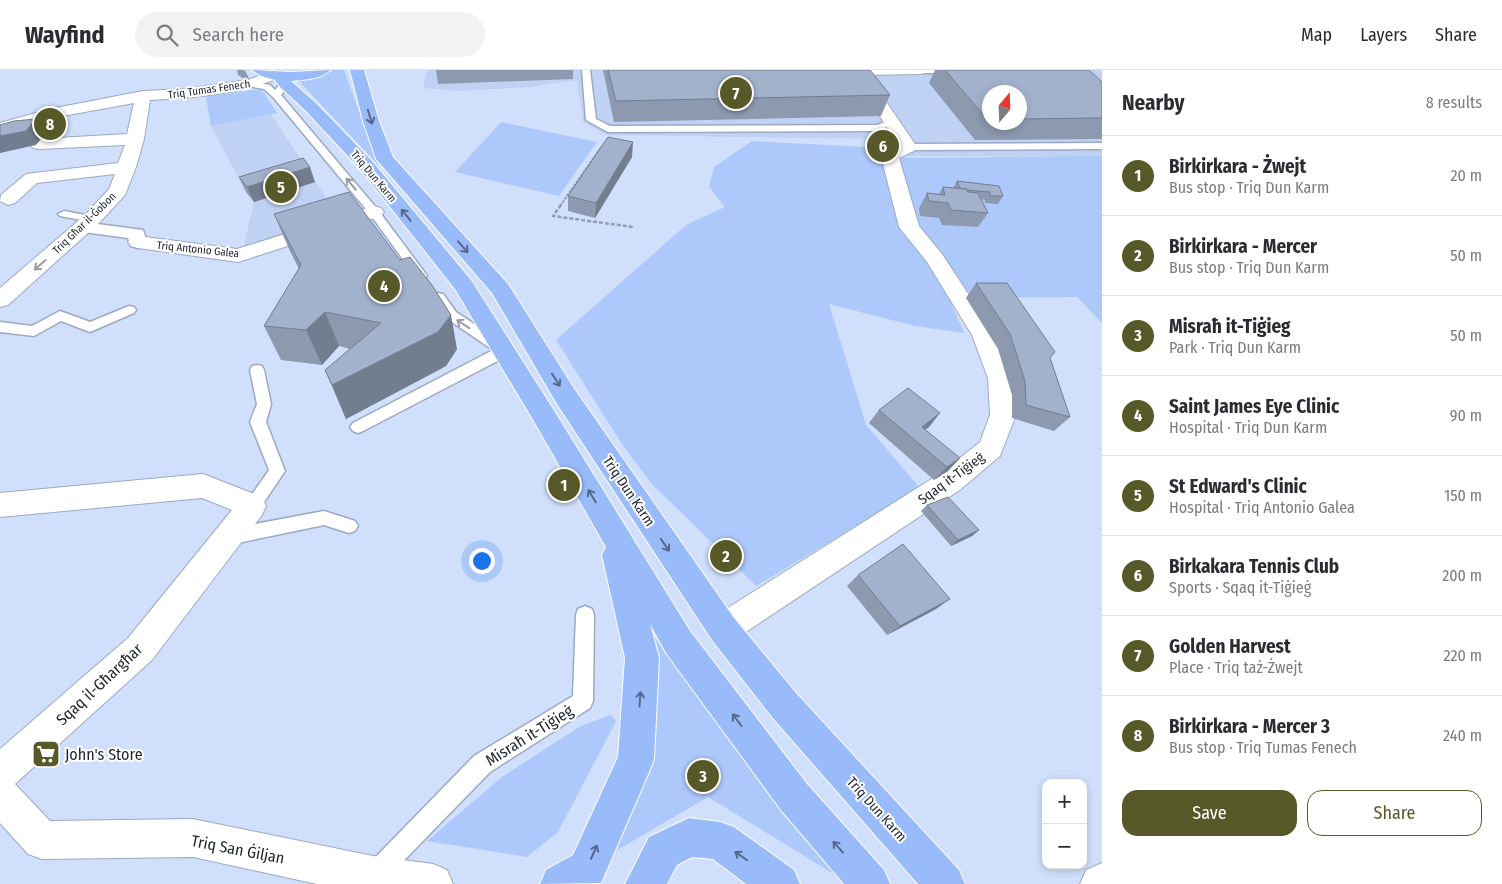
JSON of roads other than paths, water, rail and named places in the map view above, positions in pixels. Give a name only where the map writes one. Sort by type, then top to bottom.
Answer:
[{"type":"highway","points":[[275,80],[323,70]]},
{"type":"highway","name":"Triq Dun Karm","points":[[357,70],[371,121],[385,159],[500,289],[566,397],[723,629],[784,705],[945,884]]},
{"type":"highway","name":"Triq Dun Karm","points":[[275,80],[311,107],[366,165],[463,285],[678,642],[794,797],[870,884]]},
{"type":"highway","points":[[560,884],[587,869],[636,759],[642,658],[609,525]]},
{"type":"highway","points":[[645,884],[662,851],[689,837],[720,841],[780,884]]},
{"type":"street","points":[[857,70],[894,122],[908,148]]},
{"type":"street","points":[[857,70],[920,70]]},
{"type":"street","name":"Triq Tumas Fenech","points":[[143,96],[194,78]]},
{"type":"street","name":"Triq Tumas Fenech","points":[[0,128],[50,114],[143,96],[185,94],[275,80]]},
{"type":"street","name":"Triq Għar il-Ġobon","points":[[0,300],[87,223],[118,191],[135,139],[143,96]]},
{"type":"street","points":[[39,144],[135,139]]},
{"type":"street","name":"Sqaq it-Tiġieġ","points":[[723,629],[951,481],[991,448],[1003,415],[1000,378],[983,335],[935,259],[909,227],[890,156],[908,148]]},
{"type":"street","points":[[8,199],[32,178],[127,167]]},
{"type":"street","name":"Triq Antonio Galea","points":[[87,223],[138,234],[138,242],[238,256],[374,212]]},
{"type":"street","points":[[0,506],[203,486],[252,506]]},
{"type":"street","name":"Sqaq il-Għargħar","points":[[0,773],[140,649],[252,506]]},
{"type":"street","name":"Triq San Ġiljan","points":[[0,795],[42,840],[193,838],[373,876],[433,884]]},
{"type":"lane","points":[[586,70],[591,120],[608,129],[878,128],[894,122]]},
{"type":"lane","points":[[920,70],[966,70]]},
{"type":"lane","name":"Triq Dun Karm","points":[[275,80],[451,315],[504,351]]},
{"type":"lane","points":[[908,148],[1102,146]]},
{"type":"lane","points":[[64,214],[87,223]]},
{"type":"lane","points":[[0,327],[34,331],[60,316],[90,327],[129,310]]},
{"type":"lane","points":[[358,427],[504,351]]},
{"type":"lane","name":"Sqaq il-Għargħar","points":[[252,506],[276,471],[258,422],[264,404],[257,370]]},
{"type":"lane","points":[[226,538],[324,518],[349,526]]},
{"type":"lane","name":"Misraħ it-Tiġieġ","points":[[373,876],[482,764],[583,701],[585,615]]},
{"type":"place","name":"Golden Harvest","points":[[736,93]]},
{"type":"place","name":"Birkirkara - Mercer 3","points":[[50,124]]},
{"type":"place","name":"Birkakara Tennis Club","points":[[883,146]]},
{"type":"place","name":"St Edward's Clinic","points":[[281,187]]},
{"type":"place","name":"Saint James Eye Clinic","points":[[384,286]]},
{"type":"place","name":"Birkirkara - Żwejt","points":[[564,485]]},
{"type":"place","name":"Birkirkara - Mercer","points":[[726,556]]},
{"type":"place","name":"John's Store","points":[[46,754]]},
{"type":"place","name":"Misraħ it-Tiġieg","points":[[703,776]]}]
